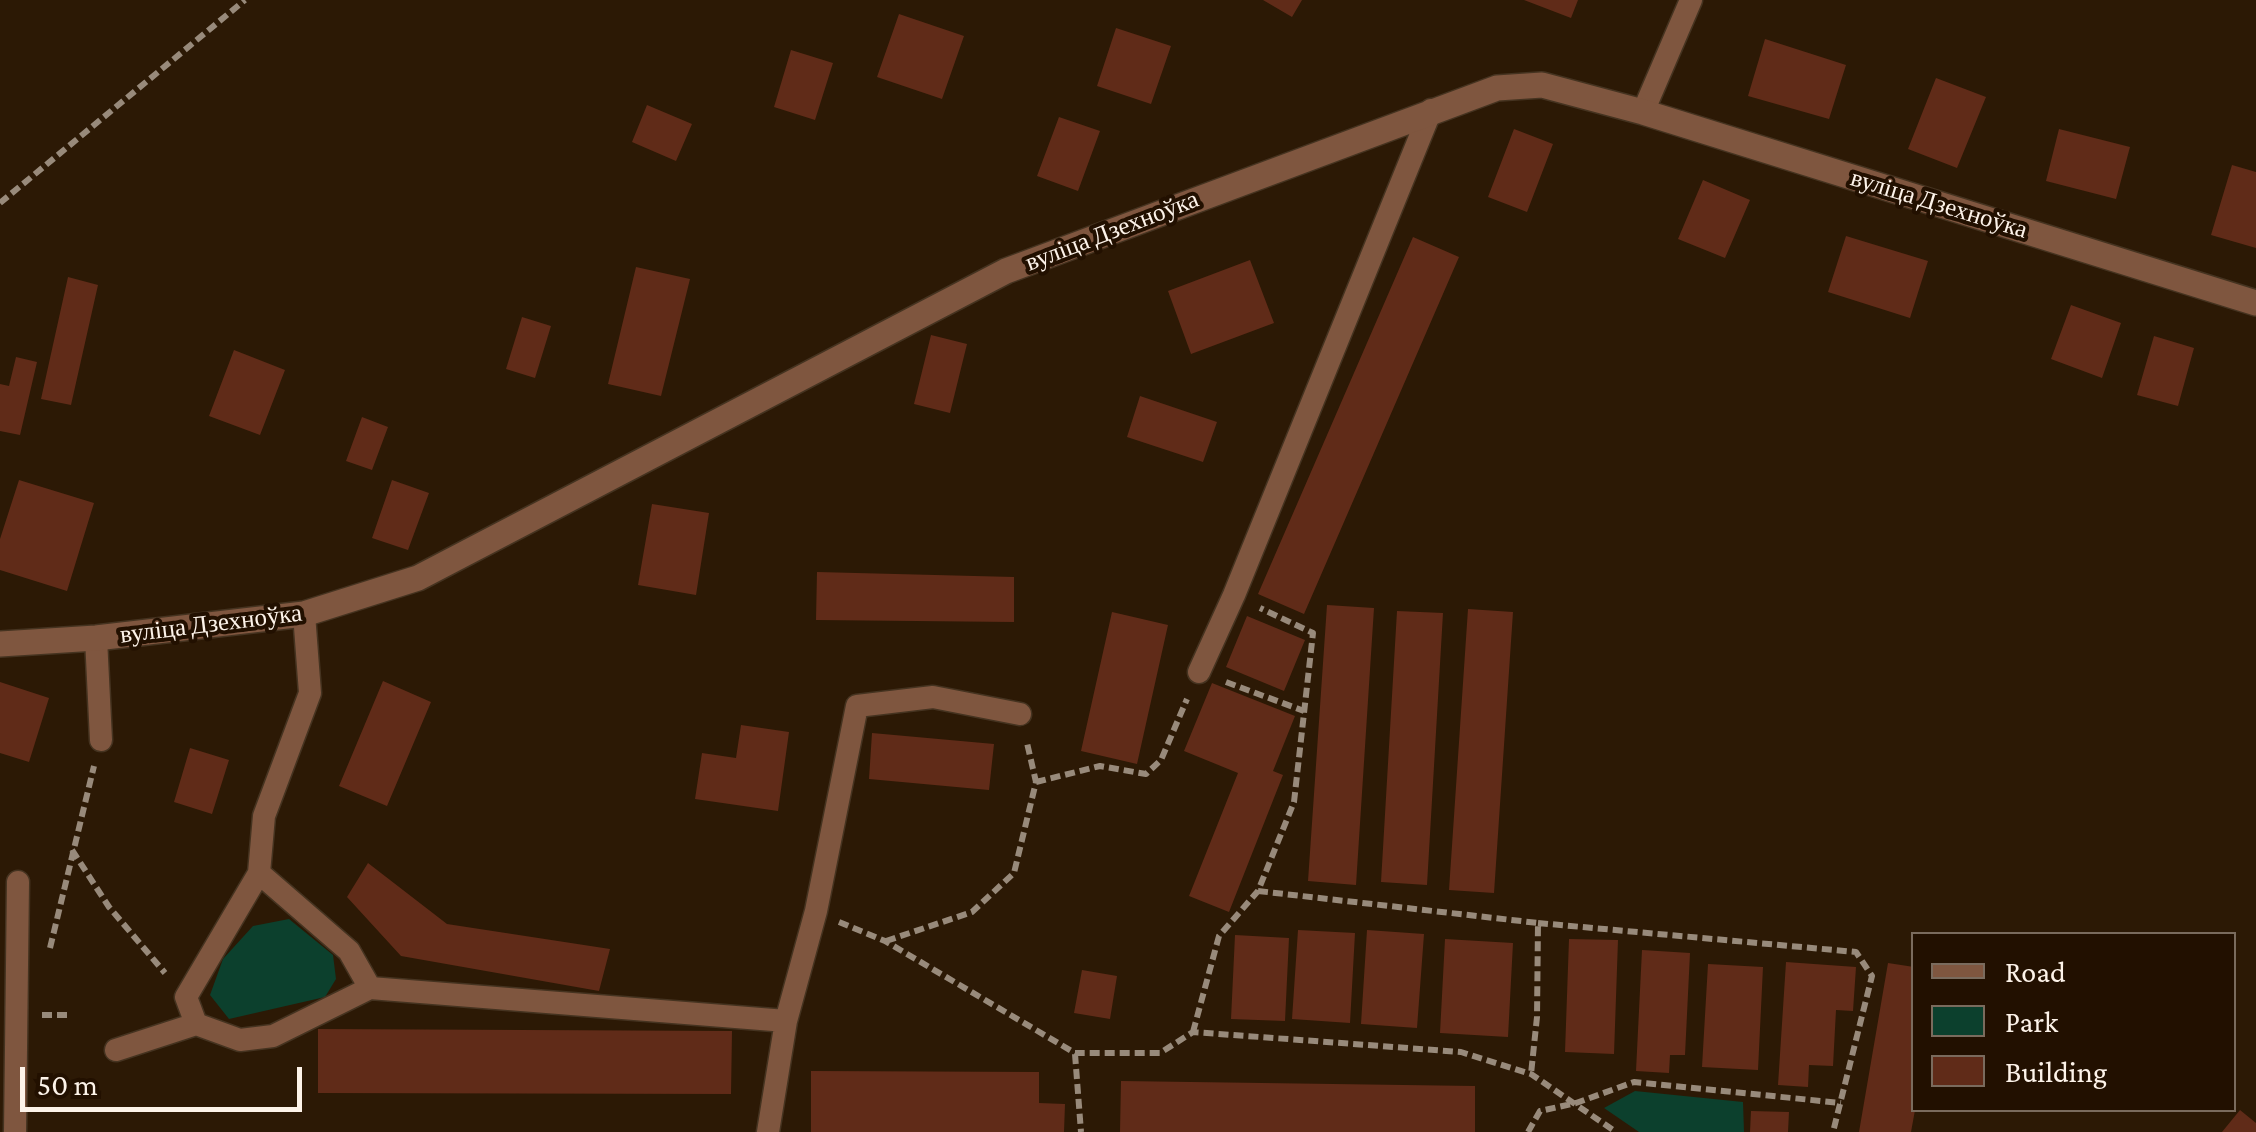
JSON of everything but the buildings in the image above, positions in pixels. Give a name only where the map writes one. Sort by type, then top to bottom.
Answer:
[{"type":"street","name":"вуліца Дзехноўка","points":[[0,644],[96,638],[304,614],[418,578],[1006,271],[1497,88],[1542,85],[1643,112],[2256,302]]},
{"type":"lane","points":[[1643,112],[1691,0]]},
{"type":"lane","points":[[1199,672],[1234,596],[1432,110]]},
{"type":"lane","points":[[196,1024],[186,997],[259,874],[264,816],[310,694],[304,614]]},
{"type":"lane","points":[[96,638],[102,740]]},
{"type":"lane","points":[[768,1132],[786,1021],[816,911],[858,706],[933,698],[1020,714]]},
{"type":"lane","points":[[259,874],[349,951],[370,988]]},
{"type":"lane","points":[[15,1132],[18,882]]},
{"type":"lane","points":[[116,1050],[196,1024],[240,1040],[274,1036],[370,988],[786,1021]]},
{"type":"path","points":[[0,203],[245,0]]},
{"type":"path","points":[[1193,1032],[1219,936],[1258,891],[1294,802],[1312,633],[1234,596]]},
{"type":"path","points":[[1036,782],[1100,766],[1146,774],[1161,760],[1199,672],[1304,711]]},
{"type":"path","points":[[884,941],[972,912],[1014,873],[1036,782],[1020,714]]},
{"type":"path","points":[[49,950],[102,740]]},
{"type":"path","points":[[72,850],[109,907],[186,997]]},
{"type":"path","points":[[1258,891],[1538,923],[1856,952],[1872,976],[1833,1132]]},
{"type":"path","points":[[816,911],[884,941],[1075,1053],[1160,1053],[1193,1032],[1461,1052],[1532,1074],[1616,1132]]},
{"type":"path","points":[[1532,1074],[1538,923]]},
{"type":"path","points":[[1075,1053],[1081,1132]]},
{"type":"path","points":[[1528,1132],[1540,1111],[1634,1082],[1841,1103]]},
{"type":"green space","points":[[289,919],[333,955],[336,979],[325,997],[229,1019],[210,995],[223,959],[253,926]]},
{"type":"green space","points":[[1635,1091],[1743,1102],[1744,1132],[1639,1132],[1604,1108]]}]
